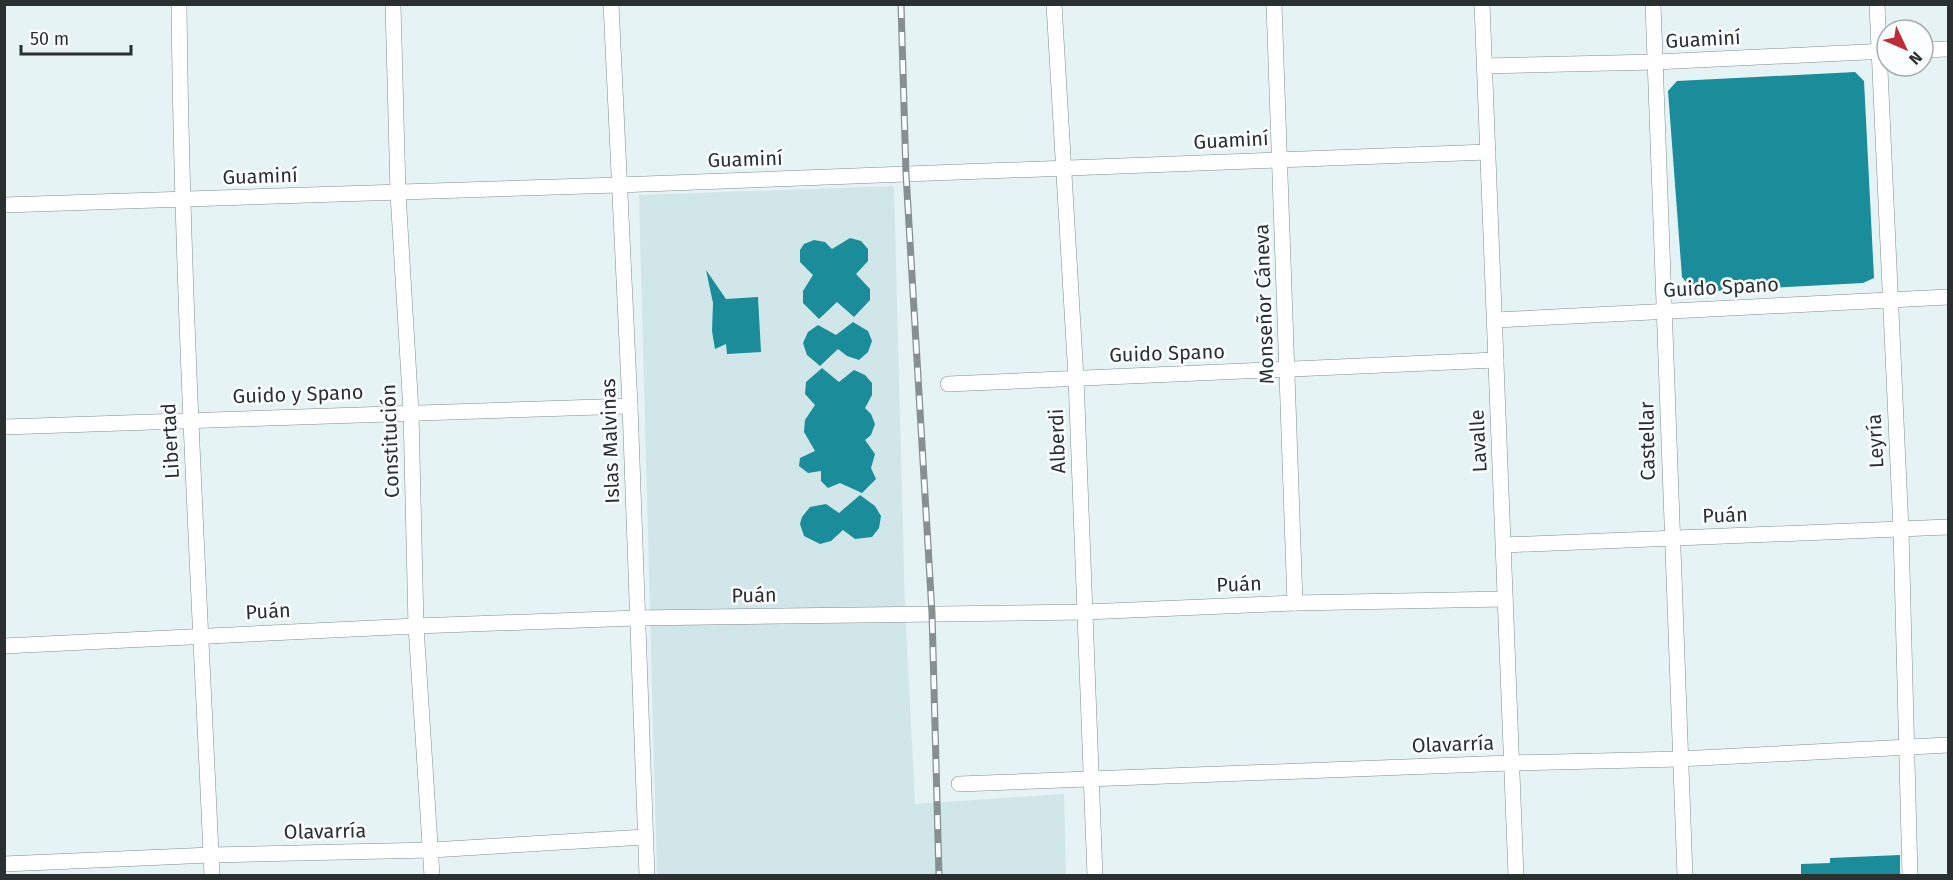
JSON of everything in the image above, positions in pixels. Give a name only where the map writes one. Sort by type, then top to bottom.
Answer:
[{"type":"street","name":"Libertad","points":[[179,4],[181,199],[189,419],[203,635],[212,876]]},
{"type":"street","name":"Constitución","points":[[393,4],[399,193],[411,412],[416,626],[432,876]]},
{"type":"street","name":"Islas Malvinas","points":[[611,4],[630,406],[647,876]]},
{"type":"street","name":"Alberdi","points":[[1054,4],[1076,378],[1095,876]]},
{"type":"street","name":"Monseñor Cáneva","points":[[1274,4],[1295,603]]},
{"type":"street","name":"Lavalle","points":[[1482,4],[1516,876]]},
{"type":"street","name":"Castellar","points":[[1653,4],[1685,876]]},
{"type":"street","name":"Guaminí","points":[[1485,66],[1656,62],[1875,51]]},
{"type":"street","name":"Leyría","points":[[1884,78],[1888,300],[1901,530],[1910,876]]},
{"type":"street","name":"Guaminí","points":[[4,205],[618,186],[1488,152]]},
{"type":"street","name":"Guido Spano","points":[[1495,320],[1948,297]]},
{"type":"street","name":"Guido Spano","points":[[948,384],[1496,360]]},
{"type":"street","name":"Guido y Spano","points":[[4,427],[630,406]]},
{"type":"street","name":"Puán","points":[[1504,545],[1948,527]]},
{"type":"street","name":"Puán","points":[[4,646],[203,635],[637,618],[1085,612],[1295,603],[1505,599]]},
{"type":"street","name":"Olavarría","points":[[959,784],[1510,763],[1680,759],[1948,745]]},
{"type":"street","name":"Olavarría","points":[[4,864],[211,855],[431,850],[645,837]]},
{"type":"shaded area","points":[[894,186],[905,608],[915,804],[1064,794],[1066,875],[657,875],[639,195]]},
{"type":"building","points":[[1855,72],[1864,81],[1874,278],[1863,283],[1694,292],[1682,277],[1668,91],[1677,81]]},
{"type":"building","points":[[850,238],[861,241],[868,249],[868,261],[856,274],[870,289],[870,300],[854,317],[837,302],[819,319],[803,303],[803,291],[813,275],[800,262],[800,250],[804,244],[814,240],[825,242],[832,249]]},
{"type":"building","points":[[706,270],[726,299],[758,297],[761,352],[727,354],[726,344],[715,349],[712,331],[713,303]]},
{"type":"building","points":[[853,322],[868,331],[872,341],[868,352],[859,360],[847,356],[838,349],[820,366],[807,355],[803,343],[808,332],[818,325],[836,335]]},
{"type":"building","points":[[822,368],[839,382],[854,370],[865,375],[872,383],[872,395],[865,408],[871,414],[875,424],[871,435],[865,440],[875,454],[871,468],[876,479],[862,493],[840,483],[828,488],[821,481],[821,471],[808,473],[799,466],[800,458],[815,451],[804,432],[805,420],[815,405],[805,394],[806,382]]},
{"type":"building","points":[[860,495],[875,506],[881,516],[879,528],[872,537],[855,539],[843,530],[831,541],[820,544],[804,536],[800,524],[802,517],[810,507],[826,504],[839,513]]},
{"type":"building","points":[[1900,855],[1900,876],[1801,876],[1801,864],[1830,863],[1830,858]]},
{"type":"railway","points":[[901,4],[906,174],[932,613],[939,876]]}]
